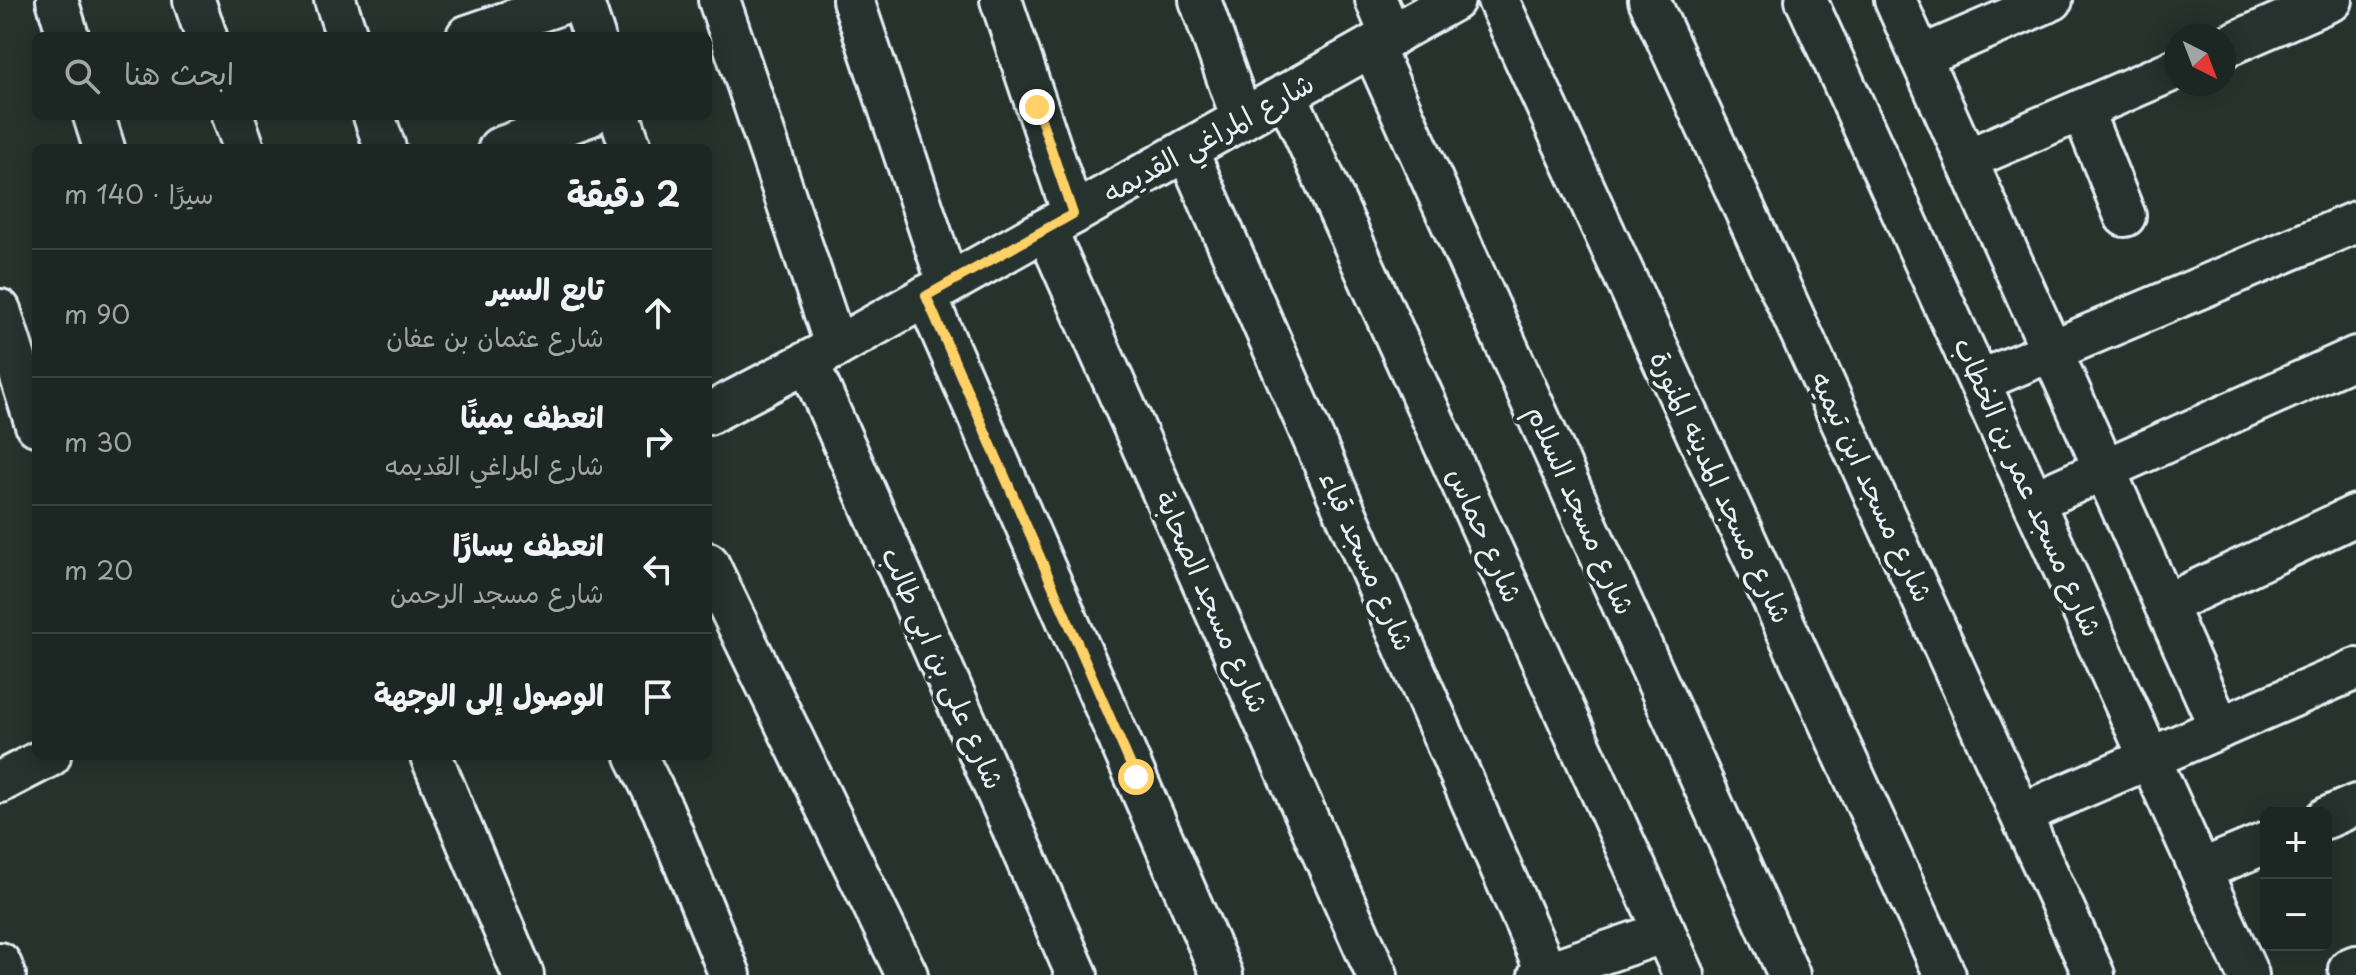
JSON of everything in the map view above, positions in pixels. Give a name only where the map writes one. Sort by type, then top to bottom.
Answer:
[{"type":"street","points":[[57,0],[67,32]]},
{"type":"street","points":[[194,0],[205,32]]},
{"type":"street","points":[[335,0],[346,32]]},
{"type":"street","points":[[479,32],[572,0]]},
{"type":"street","points":[[582,0],[593,32]]},
{"type":"street","name":"شارع على بن ابى طالب","points":[[719,0],[822,355],[1077,975]]},
{"type":"street","points":[[853,0],[937,290],[1222,975]]},
{"type":"street","name":"شارع مسجد الصحابة","points":[[1001,0],[1060,222],[1377,975]]},
{"type":"street","points":[[1200,0],[1242,119]]},
{"type":"street","name":"شارع المراغي القديمه","points":[[712,403],[822,355],[1060,222],[1286,94],[1380,27],[1454,0]]},
{"type":"street","name":"شارع مسجد المدينه المنورة","points":[[1498,0],[1945,975]]},
{"type":"street","name":"شارع مسجد ابن تيميه","points":[[1649,0],[2094,975]]},
{"type":"street","name":"شارع مسجد عمر بن الخطاب","points":[[1806,0],[2248,975]]},
{"type":"street","points":[[1895,0],[2220,728]]},
{"type":"street","points":[[1920,57],[2052,0]]},
{"type":"street","points":[[2236,42],[2332,0]]},
{"type":"street","name":"شارع مسجد السلام","points":[[1380,27],[1789,975]]},
{"type":"street","points":[[1966,160],[2164,74]]},
{"type":"street","name":"شارع حماس","points":[[1286,94],[1684,975]]},
{"type":"street","points":[[2082,110],[2125,216]]},
{"type":"street","points":[[95,120],[103,144]]},
{"type":"street","points":[[234,120],[243,144]]},
{"type":"street","points":[[375,120],[384,144]]},
{"type":"street","points":[[510,144],[578,120]]},
{"type":"street","points":[[621,120],[630,144]]},
{"type":"street","name":"شارع مسجد قباء","points":[[1187,150],[1559,972]]},
{"type":"street","points":[[1980,381],[2356,222]]},
{"type":"street","points":[[0,310],[32,412]]},
{"type":"street","points":[[2034,501],[2356,357]]},
{"type":"street","points":[[2165,605],[2356,515]]},
{"type":"street","points":[[712,571],[907,975]]},
{"type":"street","points":[[2021,814],[2356,669]]},
{"type":"street","points":[[0,782],[42,760]]},
{"type":"street","points":[[433,760],[523,975]]},
{"type":"street","points":[[638,760],[663,810],[725,973]]},
{"type":"street","points":[[2332,815],[2356,805]]},
{"type":"street","points":[[2201,870],[2260,845]]},
{"type":"street","points":[[1559,972],[1665,932]]},
{"type":"street","points":[[0,963],[5,975]]},
{"type":"route","points":[[1037,107],[1073,214],[926,296],[1136,777]]}]
